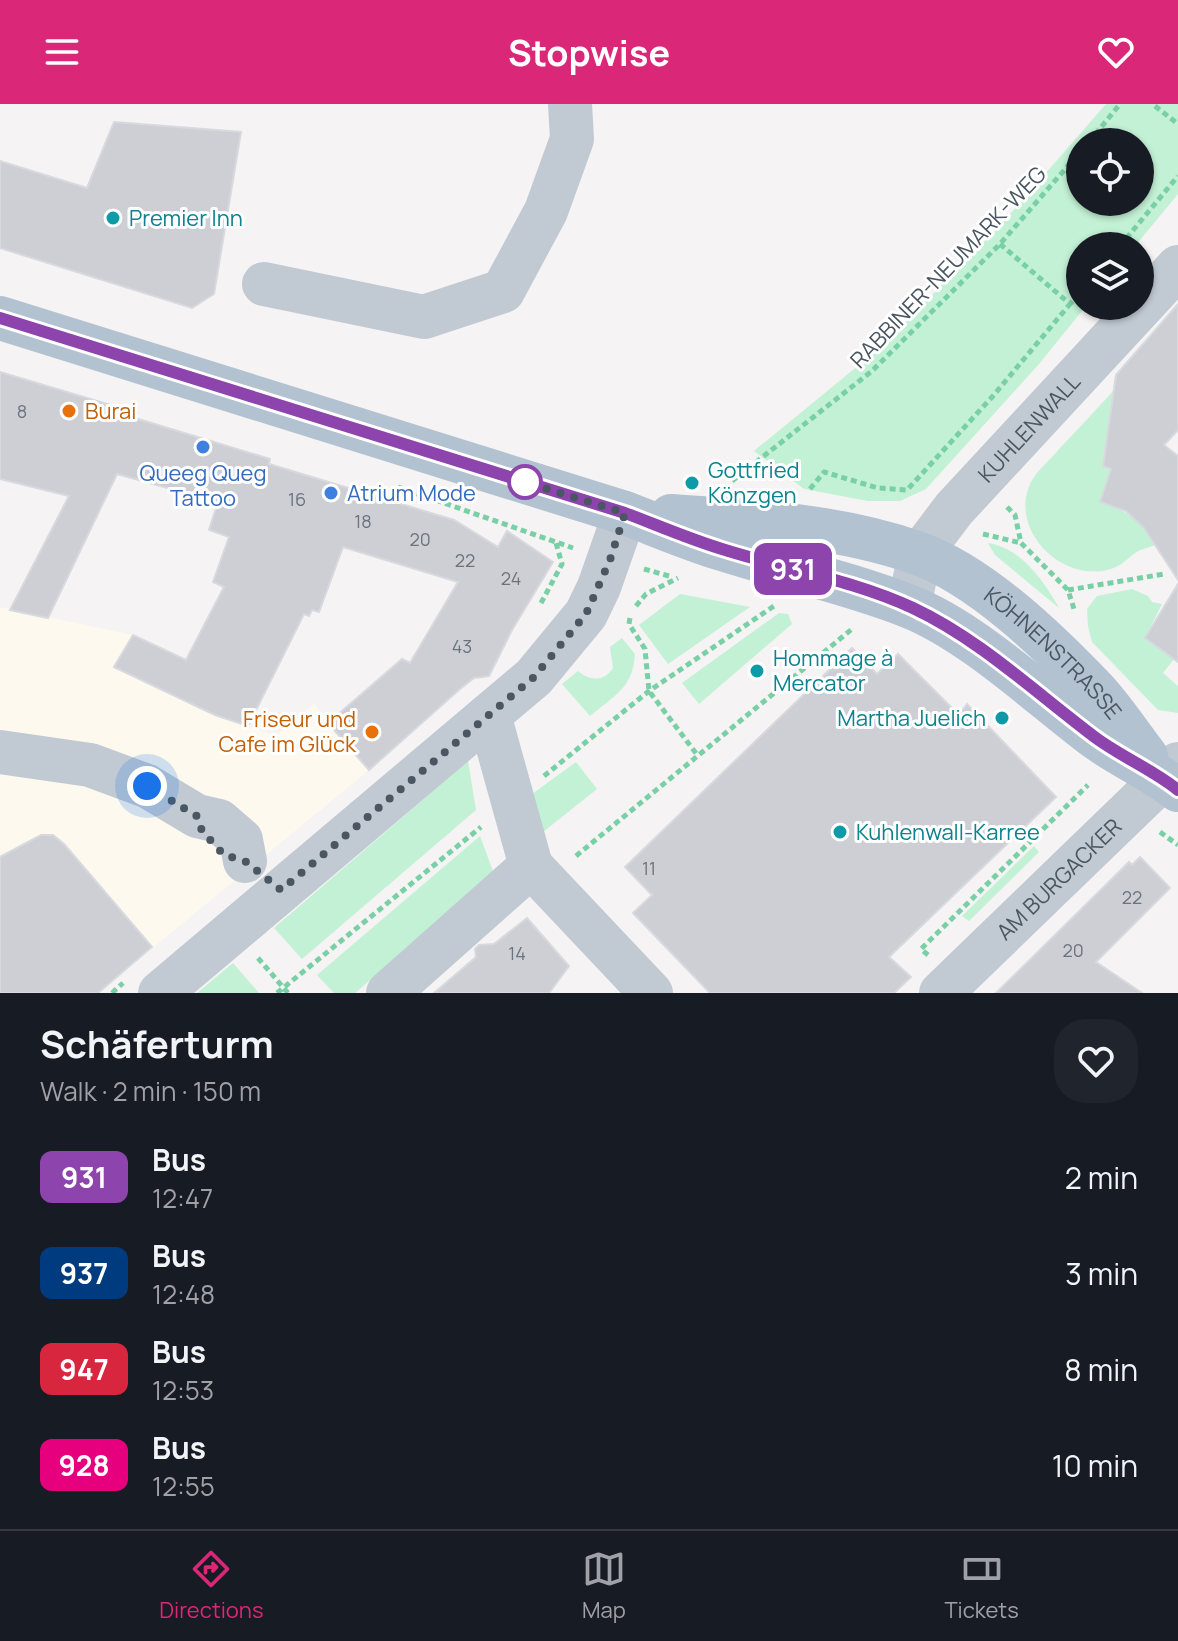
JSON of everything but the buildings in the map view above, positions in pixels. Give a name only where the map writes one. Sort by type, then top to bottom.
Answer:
[{"type":"main road","points":[[0,318],[625,513]]},
{"type":"main road","name":"KÖHNENSTRASSE","points":[[625,513],[756,521],[803,511],[850,533],[920,554],[967,579],[1011,610],[1095,691],[1173,777]]},
{"type":"main road","name":"KÖHNENSTRASSE","points":[[625,513],[720,549],[815,574],[909,606],[992,657],[1099,740],[1173,777]]},
{"type":"street","points":[[264,284],[424,317],[503,291],[546,211],[572,139],[570,104]]},
{"type":"street","name":"KUHLENWALL","points":[[909,606],[920,554],[954,509],[1178,267]]},
{"type":"street","points":[[160,993],[534,677],[586,614],[610,560],[625,513]]},
{"type":"street","points":[[489,715],[538,874],[651,993]]},
{"type":"street","points":[[0,752],[90,765],[147,786],[197,816],[202,831],[224,855],[245,861],[281,890]]},
{"type":"street","name":"AM BURGACKER","points":[[941,993],[1173,777]]},
{"type":"street","points":[[388,993],[538,874]]},
{"type":"path","points":[[1100,128],[1120,104]]},
{"type":"path","points":[[1155,106],[1178,124]]},
{"type":"path","name":"RABBINER-NEUMARK-WEG","points":[[747,484],[732,481],[872,371],[1000,244],[1066,168]]},
{"type":"path","points":[[1132,232],[1178,176]]},
{"type":"path","points":[[1000,244],[1066,301]]},
{"type":"path","points":[[803,511],[824,472],[878,488],[907,490],[993,396],[1066,309]]},
{"type":"path","points":[[393,485],[610,560],[693,581]]},
{"type":"path","points":[[1068,590],[1164,574]]},
{"type":"path","points":[[678,578],[646,594],[631,613],[629,624],[645,649],[649,691],[698,756]]},
{"type":"path","points":[[539,780],[649,691],[783,600],[768,597]]},
{"type":"path","points":[[538,874],[698,756],[859,623],[844,619]]},
{"type":"path","points":[[277,993],[490,820]]},
{"type":"shaded area","points":[[0,607],[133,635],[114,668],[215,715],[276,736],[314,704],[369,770],[98,993],[0,993]]},
{"type":"green space","points":[[1106,104],[1178,104],[1178,194],[1147,232],[1066,232],[1066,320],[1075,320],[926,489],[900,501],[868,501],[804,489],[754,451],[881,347],[998,228],[1066,150],[1066,216],[1154,216],[1154,128],[1085,128]]},
{"type":"green space","points":[[1114,390],[1103,466],[1111,469],[1101,501],[1133,518],[1156,545],[1138,551],[1112,569],[1089,571],[1071,567],[1041,546],[1031,530],[1026,513],[1027,495],[1037,473]]},
{"type":"green space","points":[[988,543],[1011,551],[1030,567],[1059,608],[995,555]]},
{"type":"green space","points":[[1132,589],[1148,596],[1152,602],[1162,604],[1145,638],[1174,659],[1163,673],[1178,686],[1178,713],[1158,710],[1092,642],[1087,609],[1097,596]]},
{"type":"green space","points":[[680,594],[750,607],[668,664],[639,625]]},
{"type":"green space","points":[[779,613],[788,614],[792,624],[699,704],[682,683]]},
{"type":"green space","points":[[622,638],[635,654],[630,675],[621,690],[590,716],[562,684],[578,671],[592,678],[601,678],[609,673],[613,668],[610,647]]},
{"type":"green space","points":[[468,761],[476,810],[302,959],[274,928]]},
{"type":"green space","points":[[576,762],[597,789],[538,836],[528,797]]},
{"type":"green space","points":[[480,836],[494,874],[355,993],[334,993],[317,975]]},
{"type":"green space","points":[[1034,846],[1039,852],[969,921],[962,916]]},
{"type":"green space","points":[[233,963],[259,993],[197,993]]},
{"type":"bus line","name":"931","points":[[0,318],[625,513],[720,549],[815,574],[909,606],[992,657],[1099,740],[1178,790]]},
{"type":"place","name":"Premier Inn","points":[[113,218]]},
{"type":"place","name":"Burai","points":[[69,411]]},
{"type":"place","name":"Queeg Queg Tattoo","points":[[203,447]]},
{"type":"place","name":"Gottfried Könzgen","points":[[692,483]]},
{"type":"place","name":"Atrium Mode","points":[[331,493]]},
{"type":"place","name":"Hommage à Mercator","points":[[757,671]]},
{"type":"place","name":"Martha Juelich","points":[[1002,718]]},
{"type":"place","name":"Friseur und Cafe im Glück","points":[[372,732]]},
{"type":"place","name":"Kuhlenwall-Karree","points":[[840,832]]},
{"type":"route","points":[[147,786],[197,816],[202,831],[224,855],[245,861],[281,890],[534,677],[586,614],[610,560],[625,513],[525,482]]}]
